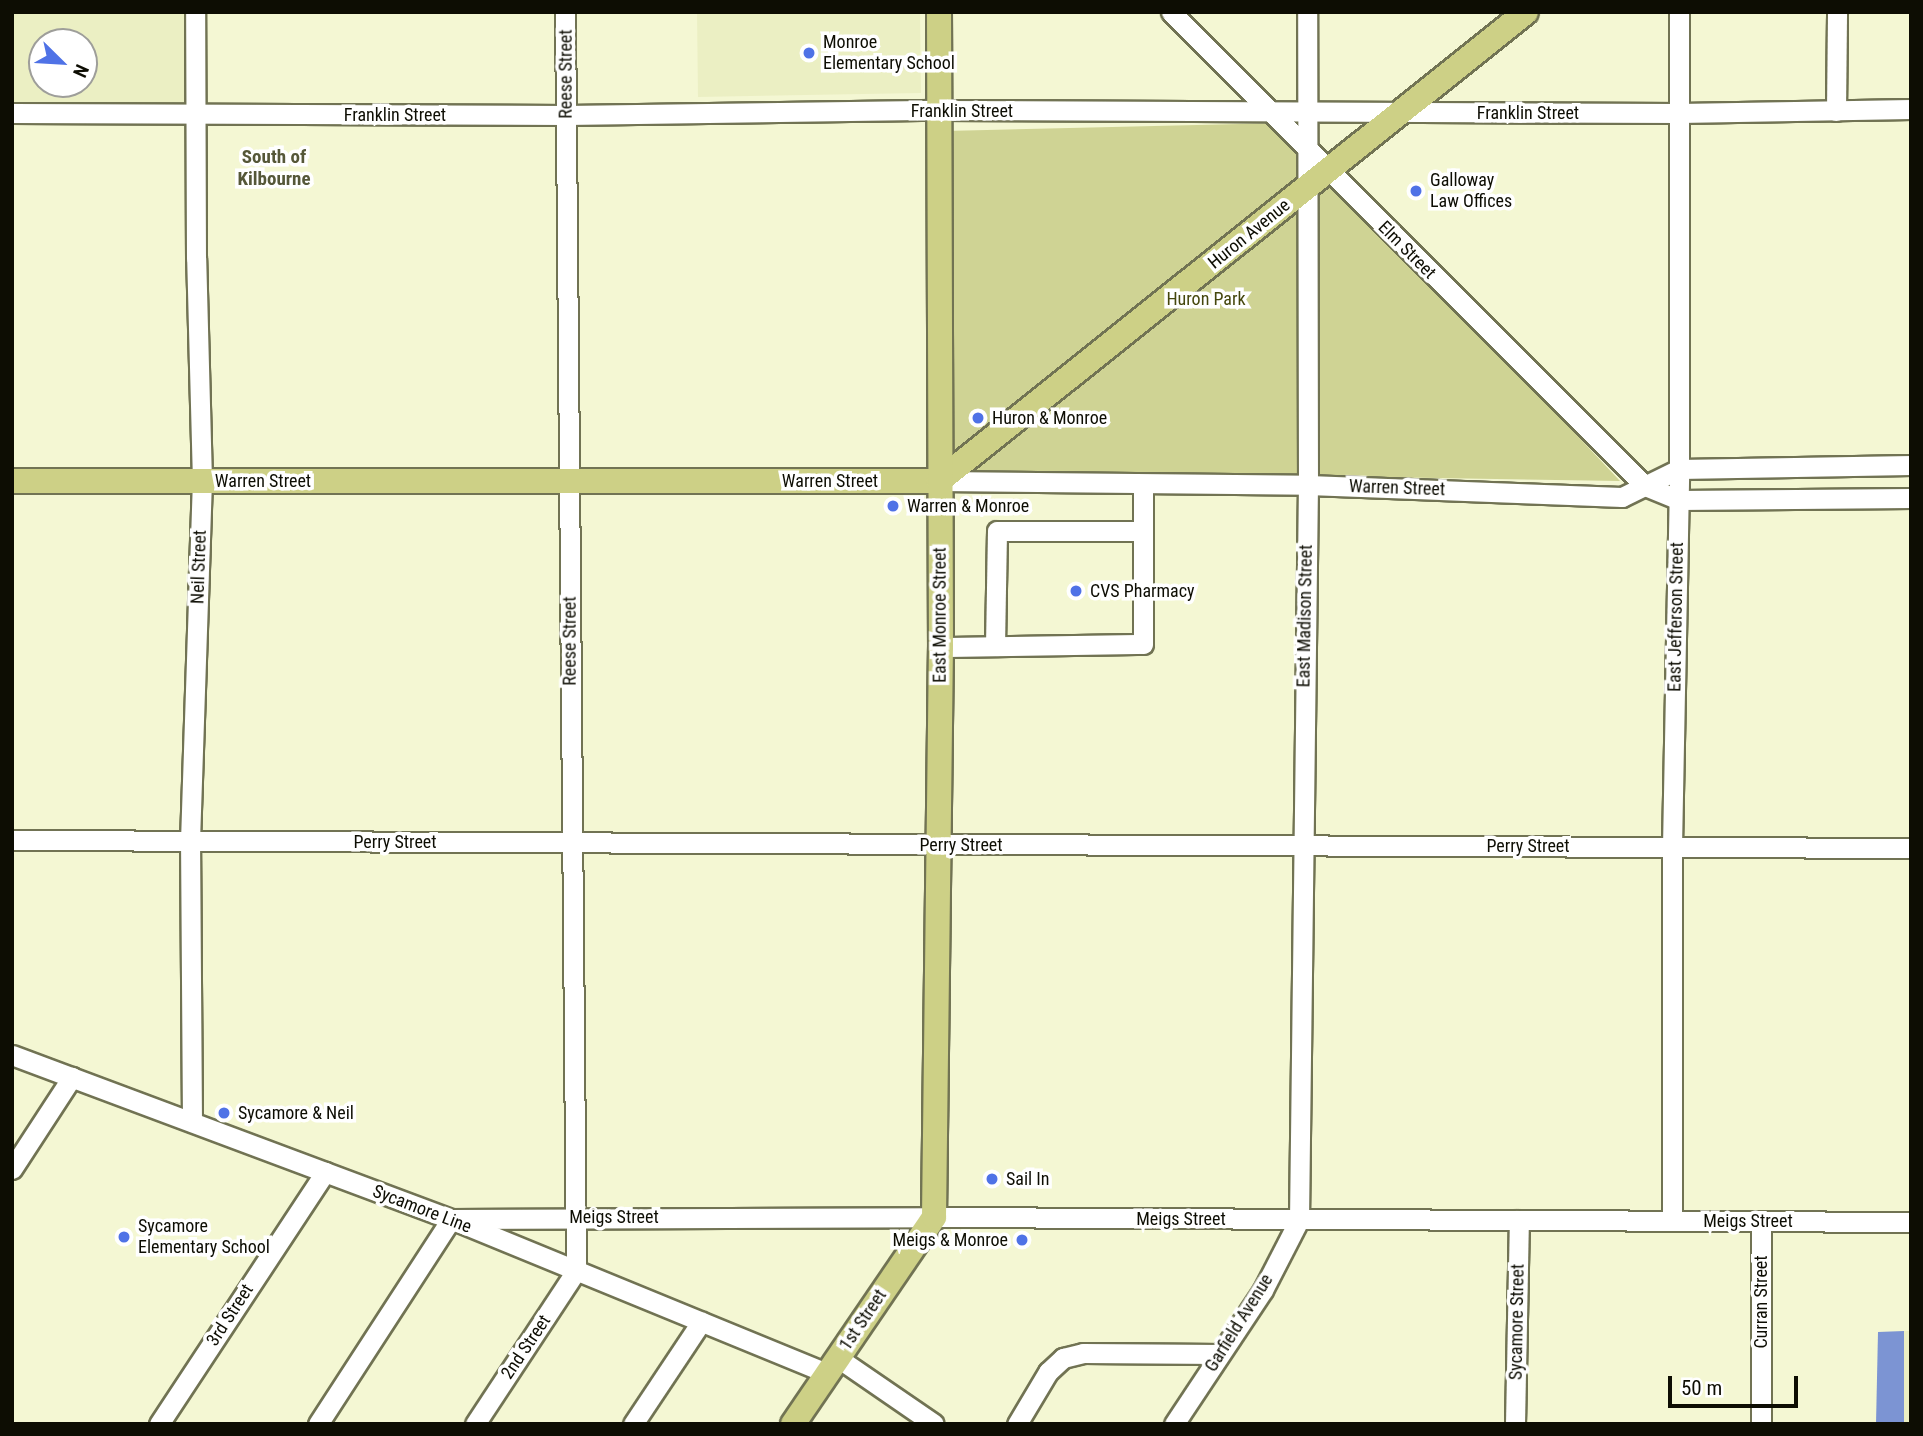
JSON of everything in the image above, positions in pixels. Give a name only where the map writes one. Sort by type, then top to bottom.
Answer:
[{"type":"main road","name":"East Monroe Street","points":[[934,1217],[941,647],[939,12]]},
{"type":"main road","name":"Huron Avenue","points":[[939,481],[1527,12]]},
{"type":"main road","name":"Warren Street","points":[[12,481],[939,481]]},
{"type":"main road","name":"1st Street","points":[[793,1424],[934,1217]]},
{"type":"street","name":"Neil Street","points":[[192,1122],[190,841],[202,481],[195,12]]},
{"type":"street","name":"Reese Street","points":[[565,12],[576,1270]]},
{"type":"street","name":"Elm Street","points":[[1171,12],[1645,486]]},
{"type":"street","name":"East Madison Street","points":[[1299,1220],[1301,846],[1308,485],[1307,12]]},
{"type":"street","name":"East Jefferson Street","points":[[1672,1221],[1672,847],[1679,469],[1679,12]]},
{"type":"street","points":[[1836,111],[1837,12]]},
{"type":"street","name":"Franklin Street","points":[[12,113],[566,115],[939,110],[1679,113],[1911,109]]},
{"type":"street","name":"Warren Street","points":[[939,481],[1308,485],[1622,497],[1679,469],[1911,465]]},
{"type":"street","points":[[941,647],[1143,643],[1143,485]]},
{"type":"street","points":[[1645,486],[1678,500],[1911,498]]},
{"type":"street","points":[[995,646],[997,531],[1142,531]]},
{"type":"street","name":"Perry Street","points":[[12,840],[1911,848]]},
{"type":"street","name":"Sycamore Line","points":[[12,1055],[452,1219],[701,1322],[832,1365],[934,1424]]},
{"type":"street","points":[[12,1168],[72,1077]]},
{"type":"street","name":"3rd Street","points":[[159,1424],[325,1172]]},
{"type":"street","name":"Meigs Street","points":[[452,1219],[934,1217],[1911,1222]]},
{"type":"street","points":[[318,1424],[452,1219]]},
{"type":"street","name":"Garfield Avenue","points":[[1174,1424],[1263,1290],[1299,1220]]},
{"type":"street","name":"Sycamore Street","points":[[1516,1424],[1519,1220]]},
{"type":"street","name":"Curran Street","points":[[1761,1424],[1762,1221]]},
{"type":"street","name":"2nd Street","points":[[475,1424],[576,1270]]},
{"type":"street","points":[[633,1424],[701,1322]]},
{"type":"street","points":[[1017,1424],[1048,1372],[1063,1358],[1083,1353],[1220,1354]]},
{"type":"shaded area","points":[[12,12],[195,12],[195,114],[12,113]]},
{"type":"shaded area","name":"Monroe Elementary School","points":[[697,12],[920,12],[921,93],[698,97]]},
{"type":"shaded area","points":[[1904,1331],[1911,1331],[1911,1424],[1904,1424]]},
{"type":"green space","name":"Huron Park","points":[[1283,123],[1620,481],[951,470],[945,131]]},
{"type":"water","points":[[1904,1331],[1904,1424],[1876,1424],[1878,1332]]},
{"type":"place","name":"Monroe Elementary School","points":[[809,53]]},
{"type":"place","name":"Galloway Law Offices","points":[[1416,191]]},
{"type":"place","name":"Huron & Monroe","points":[[978,418]]},
{"type":"place","name":"Warren & Monroe","points":[[893,506]]},
{"type":"place","name":"CVS Pharmacy","points":[[1076,591]]},
{"type":"place","name":"Sycamore & Neil","points":[[224,1113]]},
{"type":"place","name":"Sail In","points":[[992,1179]]},
{"type":"place","name":"Sycamore Elementary School","points":[[124,1237]]},
{"type":"place","name":"Meigs & Monroe","points":[[1022,1240]]},
{"type":"district","name":"South of Kilbourne","points":[[274,168]]}]
